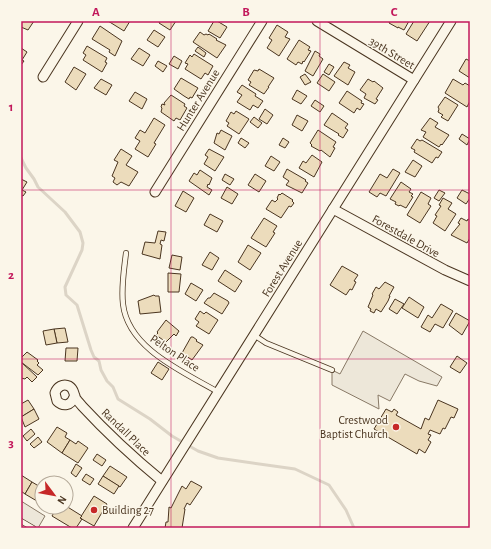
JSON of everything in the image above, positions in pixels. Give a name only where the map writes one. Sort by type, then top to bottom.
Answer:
[{"type":"street","points":[[43,77],[78,21]]},
{"type":"street","name":"Hunter Avenue","points":[[155,192],[262,21]]},
{"type":"street","name":"39th Street","points":[[317,21],[414,80]]},
{"type":"street","name":"Forest Avenue","points":[[133,528],[451,21]]},
{"type":"street","name":"Forestdale Drive","points":[[333,209],[445,270],[470,280]]},
{"type":"street","name":"Randall Place","points":[[74,397],[101,427],[162,482]]},
{"type":"lane","name":"Pelton Place","points":[[126,253],[123,279],[123,305],[127,321],[133,332],[144,346],[166,362],[218,392]]},
{"type":"lane","points":[[254,335],[266,343],[332,370]]},
{"type":"lane","points":[[21,520],[33,528]]},
{"type":"shaded area","points":[[363,331],[442,377],[437,386],[419,381],[405,374],[390,401],[378,395],[379,409],[332,385],[332,370],[340,374]]},
{"type":"shaded area","points":[[21,501],[34,509],[34,515],[45,516],[38,528],[21,528]]},
{"type":"building","points":[[21,21],[34,21],[28,30],[21,27]]},
{"type":"building","points":[[108,21],[130,21],[124,31]]},
{"type":"building","points":[[160,21],[176,21],[170,30],[159,23]]},
{"type":"building","points":[[214,21],[217,21],[227,27],[220,38],[208,31]]},
{"type":"building","points":[[390,21],[409,21],[404,30],[389,23]]},
{"type":"building","points":[[414,21],[430,21],[417,41],[406,34]]},
{"type":"building","points":[[277,25],[288,32],[285,37],[290,39],[279,56],[267,48],[272,40],[269,38]]},
{"type":"building","points":[[100,26],[122,41],[115,56],[109,52],[110,50],[92,39]]},
{"type":"building","points":[[154,30],[165,37],[158,47],[147,40]]},
{"type":"building","points":[[200,32],[204,35],[209,34],[217,39],[216,40],[226,45],[217,58],[193,42]]},
{"type":"building","points":[[299,40],[310,47],[308,50],[311,51],[302,64],[298,62],[296,65],[287,59]]},
{"type":"building","points":[[87,46],[107,58],[105,62],[107,63],[102,72],[83,60],[86,55],[83,53]]},
{"type":"building","points":[[198,47],[206,53],[204,57],[195,51]]},
{"type":"building","points":[[21,48],[27,52],[21,65]]},
{"type":"building","points":[[139,48],[150,55],[143,66],[131,59]]},
{"type":"building","points":[[315,51],[320,54],[319,56],[323,59],[313,76],[305,71]]},
{"type":"building","points":[[194,54],[213,66],[208,75],[205,73],[201,79],[185,69],[188,64],[185,63],[190,55],[192,57]]},
{"type":"building","points":[[174,56],[182,61],[178,69],[169,64]]},
{"type":"building","points":[[466,59],[470,61],[470,78],[459,71]]},
{"type":"building","points":[[158,61],[167,66],[163,72],[155,66]]},
{"type":"building","points":[[344,62],[350,65],[348,68],[355,72],[348,85],[334,76]]},
{"type":"building","points":[[329,64],[334,67],[329,75],[324,72]]},
{"type":"building","points":[[74,67],[86,74],[76,90],[65,82]]},
{"type":"building","points":[[259,69],[274,78],[264,94],[249,85],[251,82],[248,80],[254,70],[258,71]]},
{"type":"building","points":[[305,74],[311,82],[305,85],[300,77]]},
{"type":"building","points":[[323,74],[335,82],[329,91],[317,83]]},
{"type":"building","points":[[181,78],[198,88],[192,98],[190,97],[189,99],[174,89]]},
{"type":"building","points":[[101,79],[112,85],[106,95],[94,88]]},
{"type":"building","points":[[368,79],[373,82],[374,81],[383,88],[376,99],[378,100],[375,104],[364,98],[366,94],[360,90]]},
{"type":"building","points":[[453,79],[463,85],[465,83],[470,86],[470,101],[467,107],[445,93]]},
{"type":"building","points":[[242,85],[256,94],[255,96],[263,101],[258,108],[253,105],[250,110],[237,102],[242,95],[237,92]]},
{"type":"building","points":[[297,90],[307,96],[301,104],[292,99]]},
{"type":"building","points":[[347,91],[364,104],[360,110],[357,108],[354,113],[339,103]]},
{"type":"building","points":[[135,92],[147,99],[142,109],[129,101]]},
{"type":"building","points":[[171,95],[185,104],[184,106],[187,108],[180,120],[176,118],[174,121],[161,112],[162,104],[165,105],[164,103]]},
{"type":"building","points":[[445,97],[458,105],[448,121],[441,117],[443,115],[438,112],[438,107]]},
{"type":"building","points":[[315,100],[324,106],[320,112],[311,106]]},
{"type":"building","points":[[265,109],[273,115],[267,124],[259,119]]},
{"type":"building","points":[[236,111],[249,119],[239,134],[227,126],[229,123],[226,121],[231,112],[234,114]]},
{"type":"building","points":[[332,113],[348,124],[345,128],[348,130],[343,138],[324,125]]},
{"type":"building","points":[[297,115],[308,121],[302,131],[292,125]]},
{"type":"building","points":[[254,117],[262,123],[258,128],[250,122]]},
{"type":"building","points":[[154,118],[165,125],[154,143],[156,144],[148,157],[135,149],[140,141],[135,138],[140,130],[145,133]]},
{"type":"building","points":[[430,118],[438,123],[435,127],[449,135],[439,147],[423,137],[426,132],[421,130]]},
{"type":"building","points":[[221,130],[232,136],[225,150],[214,143],[217,133],[219,134]]},
{"type":"building","points":[[318,130],[336,142],[333,147],[335,148],[330,157],[321,150],[320,151],[311,146],[312,145],[310,143]]},
{"type":"building","points":[[462,134],[470,139],[467,145],[459,139]]},
{"type":"building","points":[[241,138],[249,143],[245,148],[238,143]]},
{"type":"building","points":[[283,138],[289,142],[285,148],[279,145]]},
{"type":"building","points":[[417,139],[420,141],[422,140],[442,152],[438,158],[436,157],[432,163],[414,152],[415,150],[411,148]]},
{"type":"building","points":[[121,149],[132,156],[126,165],[138,172],[129,186],[121,182],[117,185],[113,182],[115,178],[112,176],[118,162],[114,160]]},
{"type":"building","points":[[209,149],[224,157],[215,171],[204,164],[208,157],[205,155]]},
{"type":"building","points":[[312,155],[322,162],[314,177],[299,168],[303,161],[306,163]]},
{"type":"building","points":[[271,156],[280,162],[274,171],[265,166]]},
{"type":"building","points":[[413,160],[422,166],[415,177],[405,172]]},
{"type":"building","points":[[287,169],[306,180],[305,181],[308,183],[302,193],[286,185],[289,181],[283,177]]},
{"type":"building","points":[[393,169],[400,173],[386,196],[380,193],[377,197],[369,192],[380,174],[387,178]]},
{"type":"building","points":[[200,170],[212,178],[207,187],[212,190],[209,195],[189,181],[194,173],[197,175]]},
{"type":"building","points":[[225,174],[234,179],[230,185],[222,180]]},
{"type":"building","points":[[255,174],[266,181],[259,192],[248,185]]},
{"type":"building","points":[[21,179],[27,182],[22,190],[26,192],[23,196],[21,195]]},
{"type":"building","points":[[401,182],[411,189],[409,192],[413,194],[411,196],[413,197],[406,208],[395,204],[396,202],[390,199]]},
{"type":"building","points":[[227,187],[238,194],[232,204],[221,198]]},
{"type":"building","points":[[439,190],[445,193],[439,201],[434,198]]},
{"type":"building","points":[[462,190],[470,194],[470,198],[466,204],[457,198]]},
{"type":"building","points":[[183,191],[194,198],[186,212],[175,206]]},
{"type":"building","points":[[421,192],[431,198],[428,204],[431,206],[420,223],[407,215]]},
{"type":"building","points":[[282,193],[293,200],[292,201],[294,203],[291,207],[289,206],[281,218],[266,209],[272,200],[275,202],[278,199],[279,194],[280,195]]},
{"type":"building","points":[[443,198],[452,203],[448,209],[456,214],[445,231],[433,223]]},
{"type":"building","points":[[210,214],[223,221],[217,232],[204,225]]},
{"type":"building","points":[[264,218],[277,226],[273,232],[275,233],[266,247],[251,238]]},
{"type":"building","points":[[461,218],[467,221],[468,219],[470,220],[470,238],[467,243],[451,235],[460,224],[458,223]]},
{"type":"building","points":[[158,231],[166,232],[164,241],[161,240],[160,244],[162,245],[160,259],[142,254],[145,242],[155,243]]},
{"type":"building","points":[[248,245],[261,253],[250,270],[238,262]]},
{"type":"building","points":[[210,252],[219,258],[212,270],[202,265]]},
{"type":"building","points":[[172,255],[182,257],[180,270],[169,268]]},
{"type":"building","points":[[342,266],[358,275],[354,281],[356,282],[352,290],[350,289],[346,295],[330,285]]},
{"type":"building","points":[[225,270],[242,281],[235,292],[218,281]]},
{"type":"building","points":[[168,273],[181,274],[179,292],[168,292]]},
{"type":"building","points":[[385,282],[394,287],[381,312],[376,309],[374,313],[370,311],[371,309],[368,307],[373,295],[372,294],[376,287],[379,289]]},
{"type":"building","points":[[191,283],[203,290],[196,301],[185,294]]},
{"type":"building","points":[[214,293],[229,303],[222,314],[204,303]]},
{"type":"building","points":[[154,295],[159,296],[161,312],[140,314],[138,301]]},
{"type":"building","points":[[409,297],[424,307],[418,318],[402,308]]},
{"type":"building","points":[[395,299],[404,304],[397,314],[389,309]]},
{"type":"building","points":[[441,304],[453,311],[443,328],[435,324],[430,332],[421,327],[428,315],[432,318]]},
{"type":"building","points":[[200,311],[204,314],[206,312],[218,320],[209,334],[196,326],[199,322],[195,319]]},
{"type":"building","points":[[456,313],[470,321],[462,335],[449,325]]},
{"type":"building","points":[[166,320],[179,331],[176,336],[174,334],[166,342],[156,335]]},
{"type":"building","points":[[65,328],[68,342],[57,343],[54,329]]},
{"type":"building","points":[[54,329],[57,343],[46,345],[43,331]]},
{"type":"building","points":[[191,337],[203,345],[192,360],[182,353]]},
{"type":"building","points":[[66,348],[78,348],[77,361],[65,361]]},
{"type":"building","points":[[27,352],[38,360],[37,361],[39,363],[37,365],[43,370],[38,375],[21,362],[21,358]]},
{"type":"building","points":[[457,356],[467,363],[460,373],[450,367]]},
{"type":"building","points":[[21,362],[37,377],[32,382],[27,377],[25,379],[21,378]]},
{"type":"building","points":[[158,362],[169,369],[162,380],[151,373]]},
{"type":"building","points":[[28,400],[34,409],[21,417],[21,404]]},
{"type":"building","name":"Crestwood Baptist Church","points":[[438,400],[458,409],[454,418],[451,417],[445,429],[443,428],[440,434],[430,430],[428,434],[431,435],[428,440],[431,442],[425,453],[419,449],[417,454],[374,429],[386,409],[392,412],[394,409],[398,412],[396,415],[421,429],[425,418],[429,420]]},
{"type":"building","points":[[34,409],[39,419],[25,427],[21,417]]},
{"type":"building","points":[[57,427],[67,433],[65,437],[70,440],[62,453],[47,442]]},
{"type":"building","points":[[31,429],[35,434],[27,441],[23,436]]},
{"type":"building","points":[[38,437],[42,442],[34,448],[30,444]]},
{"type":"building","points":[[70,440],[76,444],[78,441],[88,448],[78,463],[62,453]]},
{"type":"building","points":[[97,454],[106,460],[102,466],[93,460]]},
{"type":"building","points":[[76,464],[82,468],[76,477],[71,473]]},
{"type":"building","points":[[110,466],[127,477],[120,487],[103,476]]},
{"type":"building","points":[[86,474],[94,479],[90,485],[82,480]]},
{"type":"building","points":[[21,475],[32,482],[25,494],[21,491]]},
{"type":"building","points":[[103,476],[119,486],[114,494],[98,484]]},
{"type":"building","points":[[191,481],[202,487],[190,505],[187,503],[184,509],[182,528],[165,528],[166,522],[168,522],[169,507],[171,508],[182,486],[186,489]]},
{"type":"building","points":[[32,482],[34,483],[34,499],[25,494]]},
{"type":"building","name":"Building 27","points":[[94,496],[107,504],[94,526],[80,518]]},
{"type":"building","points":[[74,511],[82,516],[80,518],[82,519],[76,528],[72,528],[52,516],[74,515]]},
{"type":"waterway","points":[[21,158],[38,187],[65,212],[80,232],[83,243],[82,250],[65,287],[66,295],[77,305],[94,357],[99,361],[101,370],[107,381],[113,387],[118,399],[150,419],[172,436],[198,451],[218,458],[295,469],[329,485],[346,510],[354,528]]},
{"type":"place","name":"Crestwood Baptist Church","points":[[396,427]]},
{"type":"place","name":"Building 27","points":[[94,510]]}]
